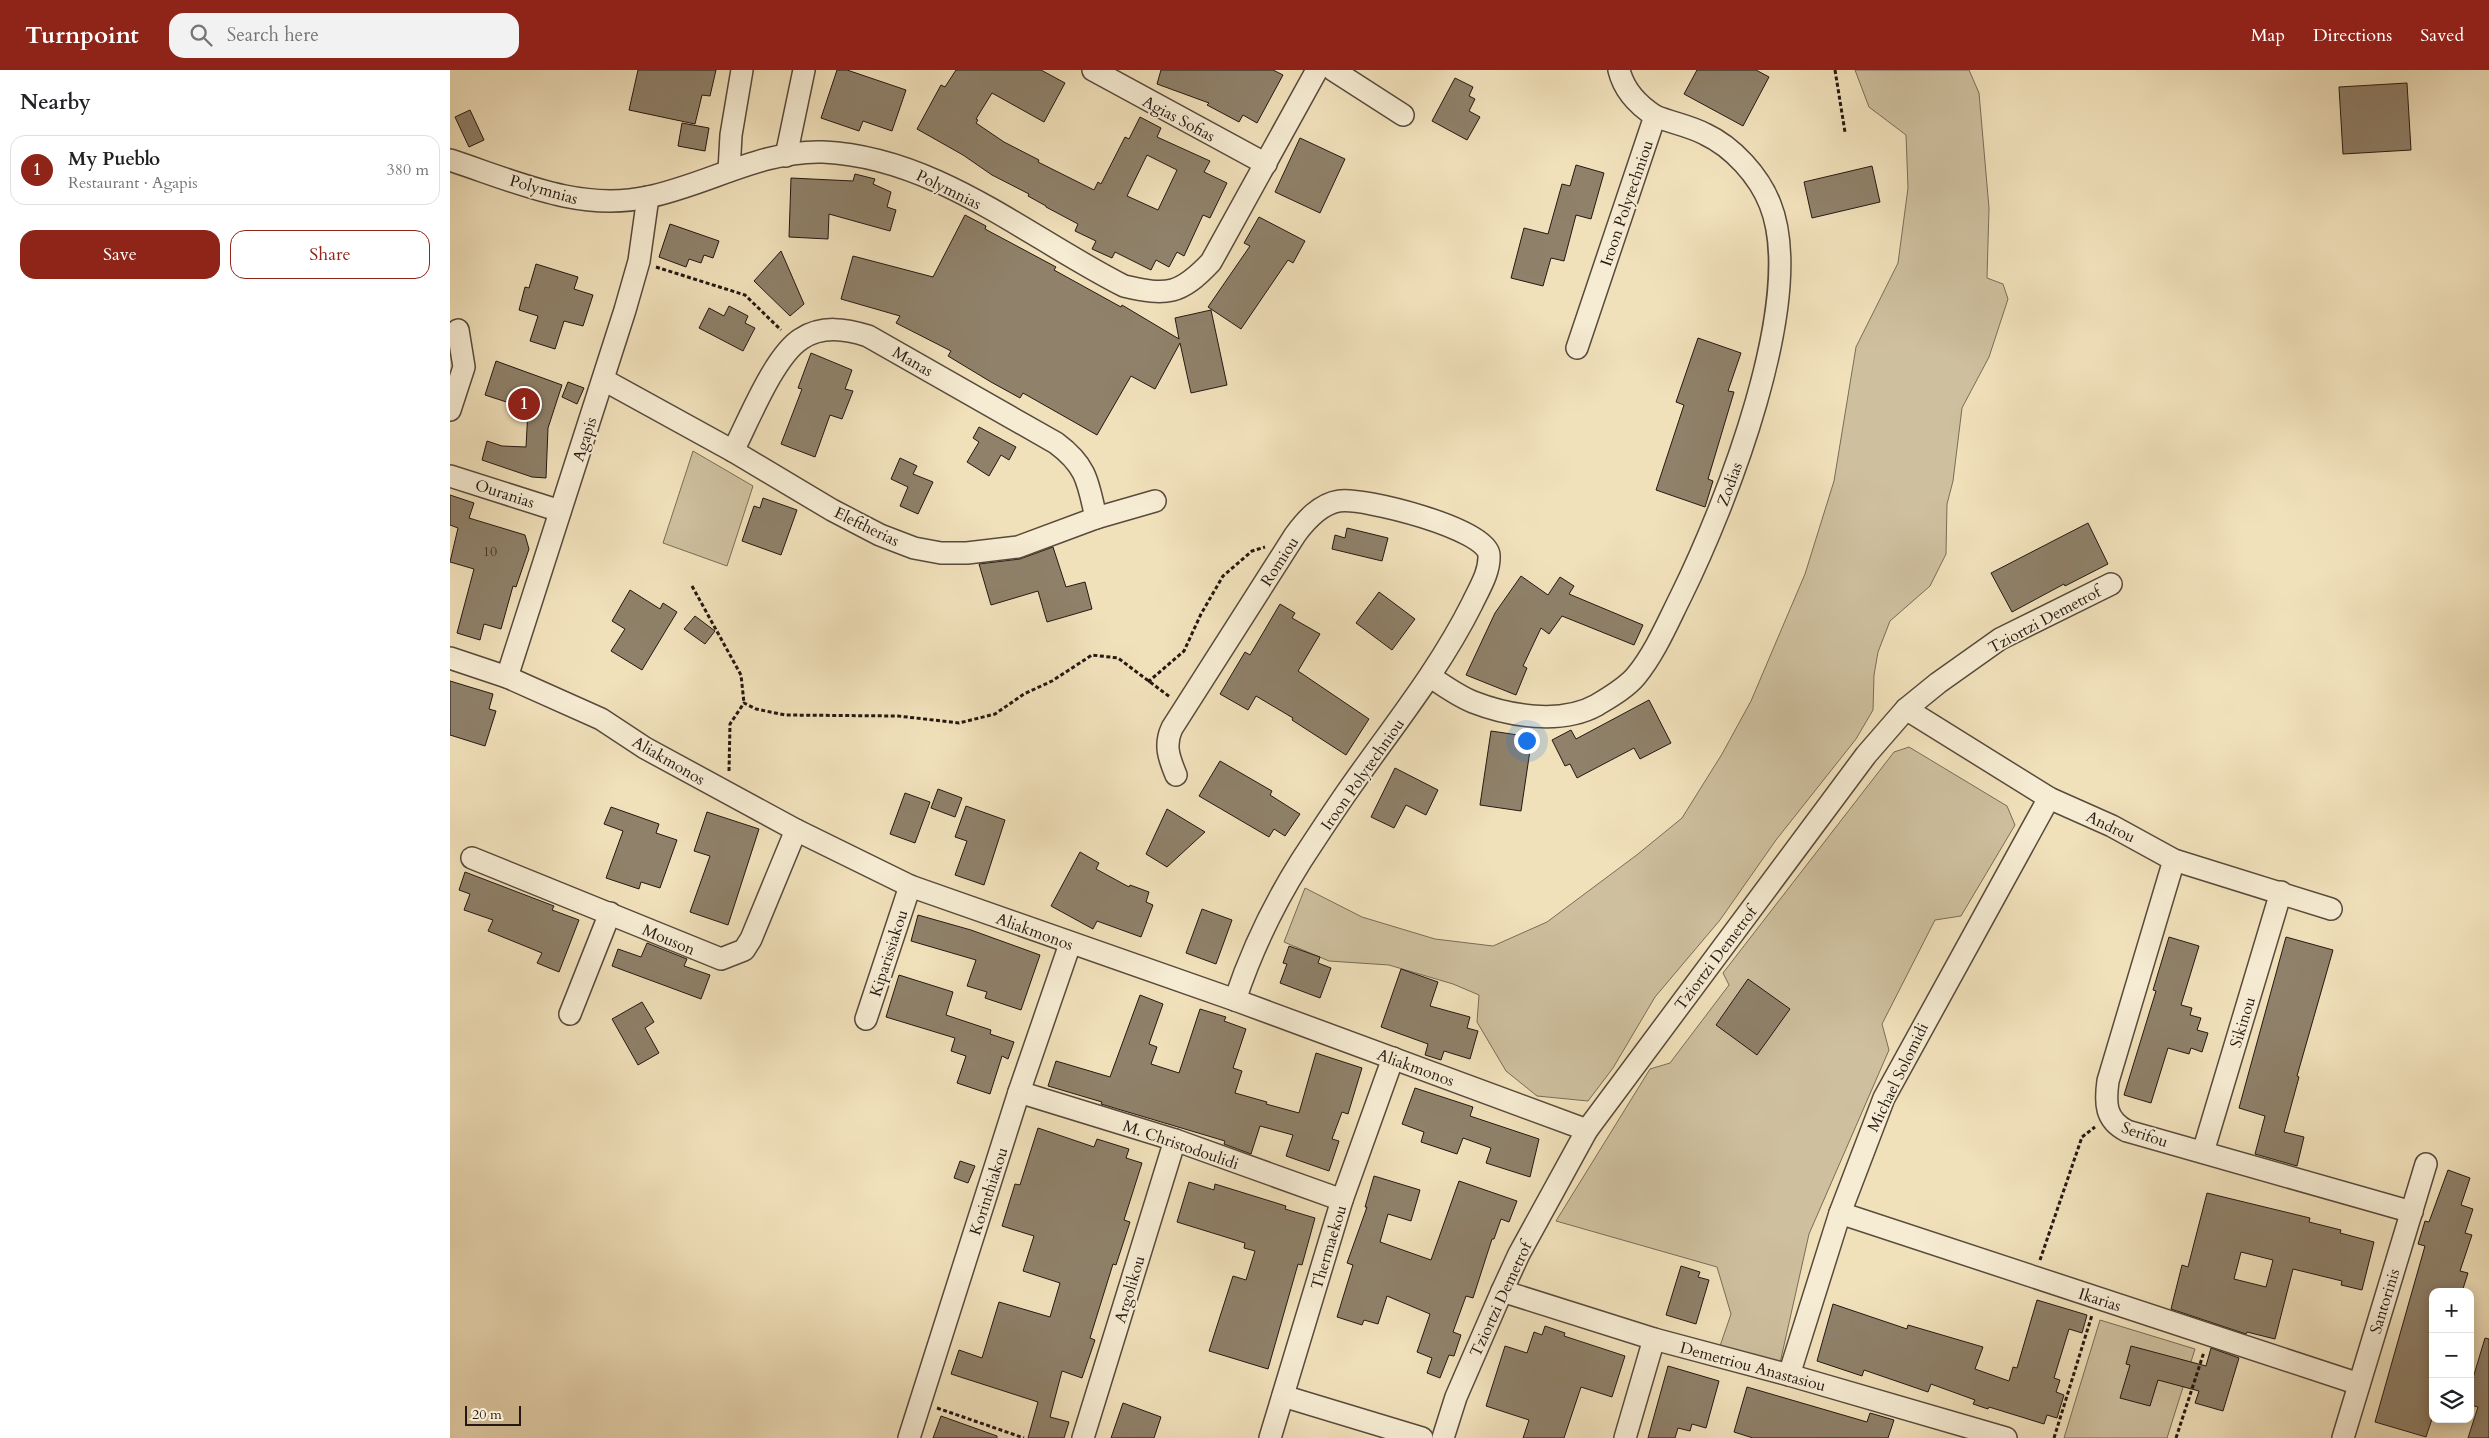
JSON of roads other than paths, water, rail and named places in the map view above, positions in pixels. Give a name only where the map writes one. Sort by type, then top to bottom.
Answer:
[{"type":"street","points":[[729,171],[731,135],[742,70]]},
{"type":"street","points":[[786,156],[804,70]]},
{"type":"street","name":"Agias Sofias","points":[[1093,70],[1128,79],[1266,164]]},
{"type":"street","name":"Polymnias","points":[[450,160],[565,198],[601,201],[648,197],[729,171],[786,156],[824,152],[907,169],[958,191],[1098,273],[1124,286],[1151,292],[1171,292],[1193,281],[1211,262],[1317,70]]},
{"type":"street","points":[[1333,70],[1403,115]]},
{"type":"street","points":[[1619,70],[1626,89],[1641,107],[1656,116]]},
{"type":"street","name":"Iroon Polytechniou","points":[[1577,348],[1656,116]]},
{"type":"street","name":"Zodias","points":[[1431,677],[1470,701],[1507,712],[1553,716],[1595,706],[1635,677],[1652,652],[1694,570],[1721,507],[1742,445],[1768,351],[1779,284],[1780,237],[1769,202],[1737,156],[1705,134],[1656,116]]},
{"type":"street","name":"Agapis","points":[[507,677],[604,380],[639,261],[648,197]]},
{"type":"street","name":"Manas","points":[[734,451],[774,373],[788,351],[813,333],[832,329],[850,330],[868,336],[1056,443],[1072,455],[1088,483],[1096,518]]},
{"type":"street","points":[[450,410],[464,367],[458,330]]},
{"type":"street","name":"Eleftherias","points":[[604,380],[734,451],[832,510],[880,535],[914,548],[941,553],[989,552],[1018,547],[1096,518],[1156,501]]},
{"type":"street","name":"Ouranias","points":[[450,476],[560,511]]},
{"type":"street","name":"Romiou","points":[[1176,775],[1170,761],[1167,741],[1184,708],[1302,525],[1320,508],[1333,502],[1349,501],[1391,508],[1471,535],[1485,544],[1488,549]]},
{"type":"street","name":"Iroon Polytechniou","points":[[1234,1000],[1250,954],[1280,895],[1346,793],[1431,677],[1461,626],[1483,582],[1488,567],[1488,549]]},
{"type":"street","name":"Tziortzi Demetrof","points":[[1443,1438],[1456,1397],[1518,1254],[1587,1130],[1866,755],[1906,709],[1938,683],[2000,639],[2110,584]]},
{"type":"street","name":"Aliakmonos","points":[[450,658],[507,677],[601,719],[645,748],[796,830],[910,886],[1070,944],[1234,1000],[1587,1130]]},
{"type":"street","name":"Androu","points":[[1906,709],[2049,798],[2112,826],[2174,860],[2331,909]]},
{"type":"street","name":"Michael Solomidi","points":[[1789,1375],[1840,1213],[1869,1133],[1888,1090],[2049,798]]},
{"type":"street","name":"Mouson","points":[[472,858],[610,913],[709,956],[721,959],[736,955],[744,950],[751,939],[796,830]]},
{"type":"street","name":"Serifou","points":[[2174,860],[2108,1081],[2106,1108],[2109,1116],[2119,1127],[2127,1131],[2412,1212]]},
{"type":"street","name":"Kiparissiakou","points":[[866,1019],[910,886]]},
{"type":"street","name":"Sikinou","points":[[2203,1152],[2281,892]]},
{"type":"street","points":[[570,1014],[610,913]]},
{"type":"street","name":"Korinthiakou","points":[[909,1438],[1020,1092],[1070,944]]},
{"type":"street","name":"Thermaekou","points":[[1270,1438],[1342,1200],[1393,1058]]},
{"type":"street","name":"M. Christodoulidi","points":[[1020,1092],[1175,1140],[1342,1200]]},
{"type":"street","name":"Argolikou","points":[[1083,1438],[1175,1140]]},
{"type":"street","name":"Santorinis","points":[[2343,1438],[2426,1164]]},
{"type":"street","name":"Ikarias","points":[[1840,1213],[2359,1384]]},
{"type":"street","name":"Demetriou Anastasiou","points":[[1502,1291],[1654,1340],[1789,1375],[1940,1429],[2006,1438]]},
{"type":"street","points":[[1625,1438],[1654,1340]]},
{"type":"street","points":[[1283,1396],[1422,1438]]},
{"type":"place","name":"My Pueblo","points":[[524,404]]}]
